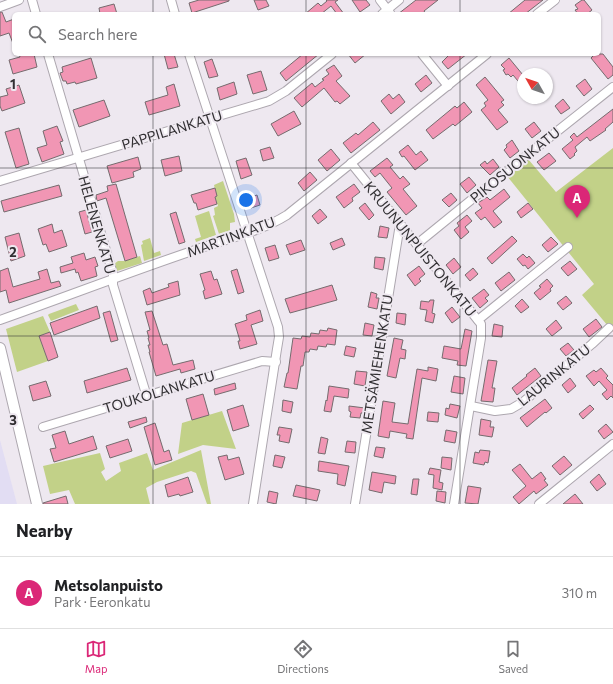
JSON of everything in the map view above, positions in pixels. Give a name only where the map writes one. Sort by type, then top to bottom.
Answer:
[{"type":"main road","points":[[0,348],[2,368],[36,504]]},
{"type":"street","points":[[0,7],[19,0]]},
{"type":"street","points":[[32,0],[35,12]]},
{"type":"street","points":[[171,0],[174,12]]},
{"type":"street","points":[[380,0],[386,12]]},
{"type":"street","points":[[387,12],[399,0]]},
{"type":"street","points":[[540,12],[555,0]]},
{"type":"street","name":"HELENENKATU","points":[[49,56],[113,274],[113,285],[147,397]]},
{"type":"street","points":[[190,56],[278,327],[279,337],[276,362],[253,504]]},
{"type":"street","name":"PAPPILANKATU","points":[[0,181],[269,101],[277,97],[329,56]]},
{"type":"street","points":[[424,56],[448,86]]},
{"type":"street","name":"MARTINKATU","points":[[0,320],[195,250],[268,226],[287,215],[485,56]]},
{"type":"street","name":"PIKOSUONKATU","points":[[417,244],[519,160],[613,87]]},
{"type":"street","name":"KRUUNUNPUISTONKATU","points":[[351,163],[478,320],[482,329],[471,406],[454,504]]},
{"type":"street","name":"METSÄMIEHENKATU","points":[[355,504],[400,224]]},
{"type":"street","points":[[478,320],[568,247]]},
{"type":"street","name":"LAURINKATU","points":[[471,406],[495,411],[511,409],[523,402],[609,328]]},
{"type":"street","name":"TOUKOLANKATU","points":[[43,427],[147,397],[262,361],[276,362]]},
{"type":"street","points":[[539,504],[613,444]]},
{"type":"shaded area","points":[[0,440],[4,455],[17,504],[0,504]]},
{"type":"green space","points":[[613,148],[613,332],[582,295],[594,284],[507,176],[528,159],[556,192]]},
{"type":"green space","points":[[223,181],[234,214],[235,222],[230,223],[230,231],[219,234],[213,216],[215,215],[214,208],[218,206],[215,197],[217,196],[214,185]]},
{"type":"green space","points":[[209,211],[216,235],[196,242],[195,239],[201,237],[195,216]]},
{"type":"green space","points":[[150,238],[154,253],[160,251],[161,255],[144,261],[141,245],[143,244],[142,241]]},
{"type":"green space","points":[[140,256],[142,263],[117,271],[114,264],[118,261],[125,261]]},
{"type":"green space","points":[[76,304],[79,310],[51,321],[48,315],[49,314]]},
{"type":"green space","points":[[43,316],[50,332],[39,336],[48,361],[17,372],[6,329]]},
{"type":"green space","points":[[222,411],[236,449],[203,445],[178,454],[182,423]]},
{"type":"green space","points":[[201,450],[211,504],[207,504],[196,473],[191,471],[157,482],[146,488],[150,504],[75,504],[69,490],[50,494],[43,466],[100,453],[105,469],[101,472],[106,481],[121,471],[119,463],[147,453],[153,470]]},
{"type":"building","points":[[199,0],[229,0],[195,12],[192,12],[189,3]]},
{"type":"building","points":[[254,0],[266,0],[269,6],[258,10]]},
{"type":"building","points":[[326,0],[338,0],[335,2],[342,12],[336,12],[331,6],[324,12],[307,12],[318,3],[321,6],[327,1]]},
{"type":"building","points":[[352,0],[366,0],[370,5],[360,12]]},
{"type":"building","points":[[416,0],[438,0],[425,12],[401,12]]},
{"type":"building","points":[[525,0],[543,0],[528,12],[510,12]]},
{"type":"building","points":[[584,0],[592,10],[590,12],[576,12],[575,10],[578,9],[575,5]]},
{"type":"building","points":[[114,4],[116,12],[100,12],[99,8]]},
{"type":"building","points":[[0,12],[2,12],[6,22],[12,20],[12,41],[9,33],[0,36]]},
{"type":"building","points":[[601,54],[603,54],[613,67],[613,75],[608,79],[591,58],[593,56],[601,56]]},
{"type":"building","points":[[34,56],[37,67],[13,74],[9,60],[20,57]]},
{"type":"building","points":[[165,56],[175,56],[178,67],[168,69]]},
{"type":"building","points":[[301,56],[317,56],[286,81],[280,73]]},
{"type":"building","points":[[350,56],[364,56],[355,63]]},
{"type":"building","points":[[448,56],[464,56],[448,69],[442,62]]},
{"type":"building","points":[[91,58],[97,78],[76,84],[75,82],[67,84],[66,81],[63,81],[60,73],[63,72],[62,67]]},
{"type":"building","points":[[509,58],[517,68],[517,80],[513,75],[511,77],[508,74],[506,75],[503,70],[505,69],[501,65]]},
{"type":"building","points":[[212,59],[218,76],[209,78],[204,62]]},
{"type":"building","points":[[334,65],[342,76],[336,81],[350,96],[340,104],[337,101],[335,102],[324,88],[302,107],[294,98],[312,83],[315,87],[324,80],[322,79],[329,74],[326,70]]},
{"type":"building","points":[[261,71],[267,90],[253,94],[247,75]]},
{"type":"building","points":[[426,75],[432,83],[421,92],[415,84]]},
{"type":"building","points":[[485,77],[504,100],[501,102],[504,105],[498,110],[508,122],[497,130],[481,110],[486,106],[484,103],[488,100],[476,85]]},
{"type":"building","points":[[585,79],[592,89],[584,96],[576,86]]},
{"type":"building","points":[[234,82],[237,94],[220,100],[217,88]]},
{"type":"building","points":[[174,84],[180,106],[149,115],[145,102],[168,95],[166,87]]},
{"type":"building","points":[[19,85],[25,103],[2,111],[0,106],[0,97],[8,95],[6,89]]},
{"type":"building","points":[[389,94],[393,99],[399,94],[405,102],[391,114],[381,101]]},
{"type":"building","points":[[563,99],[570,108],[561,114],[555,106]]},
{"type":"building","points":[[104,100],[110,116],[79,127],[73,110]]},
{"type":"building","points":[[464,102],[472,112],[455,126],[453,124],[433,139],[426,130],[455,106],[457,108]]},
{"type":"building","points":[[613,109],[613,122],[605,129],[606,130],[590,141],[587,137],[575,147],[577,151],[570,159],[562,149],[573,140],[570,137],[574,133],[577,137]]},
{"type":"building","points":[[294,111],[301,124],[278,136],[271,124]]},
{"type":"building","points":[[373,122],[380,130],[351,153],[343,143],[356,133],[358,135]]},
{"type":"building","points":[[534,122],[541,131],[532,138],[525,129]]},
{"type":"building","points":[[57,126],[63,141],[60,142],[64,154],[42,162],[37,148],[47,145],[43,131]]},
{"type":"building","points":[[19,128],[29,164],[16,168],[5,132]]},
{"type":"building","points":[[512,140],[519,151],[510,158],[504,150],[507,147],[506,145]]},
{"type":"building","points":[[408,145],[416,155],[421,151],[428,160],[415,170],[399,152]]},
{"type":"building","points":[[270,147],[274,158],[263,161],[260,150]]},
{"type":"building","points":[[331,149],[340,160],[327,171],[318,160]]},
{"type":"building","points":[[549,153],[556,161],[544,170],[537,162]]},
{"type":"building","points":[[179,156],[182,171],[165,176],[161,160]]},
{"type":"building","points":[[138,157],[141,169],[133,172],[134,177],[112,183],[107,166]]},
{"type":"building","points":[[246,158],[252,175],[241,179],[236,161]]},
{"type":"building","points":[[387,158],[393,165],[390,167],[400,179],[403,176],[410,184],[403,189],[417,206],[406,215],[387,192],[392,188],[380,173],[375,177],[370,171]]},
{"type":"building","points":[[493,159],[499,167],[490,175],[480,165],[485,161],[487,164]]},
{"type":"building","points":[[310,172],[317,180],[304,191],[298,183]]},
{"type":"building","points":[[469,177],[476,185],[467,193],[460,184]]},
{"type":"building","points":[[116,184],[137,257],[125,261],[106,198],[97,201],[96,195],[108,191],[107,186]]},
{"type":"building","points":[[354,184],[360,192],[352,198],[353,201],[344,208],[336,197]]},
{"type":"building","points":[[59,185],[62,196],[4,212],[1,201]]},
{"type":"building","points":[[215,188],[217,204],[198,210],[191,195]]},
{"type":"building","points":[[504,189],[510,197],[493,211],[502,222],[494,228],[485,217],[481,220],[475,213],[482,208],[478,203],[487,197],[490,200]]},
{"type":"building","points":[[451,193],[457,200],[449,207],[442,200]]},
{"type":"building","points":[[257,195],[260,205],[251,208],[248,198]]},
{"type":"building","points":[[365,203],[374,215],[369,220],[359,208]]},
{"type":"building","points":[[528,203],[533,209],[521,218],[517,212]]},
{"type":"building","points":[[320,209],[327,217],[318,224],[312,216]]},
{"type":"building","points":[[86,210],[92,232],[85,234],[79,212]]},
{"type":"building","points":[[176,212],[185,242],[179,244],[170,214]]},
{"type":"building","points":[[467,215],[472,221],[465,227],[469,232],[461,239],[454,230],[459,226],[457,223]]},
{"type":"building","points":[[52,224],[54,233],[62,230],[67,246],[49,252],[46,244],[43,245],[38,229]]},
{"type":"building","points":[[380,226],[389,228],[387,238],[378,237]]},
{"type":"building","points":[[19,233],[25,256],[11,261],[5,237]]},
{"type":"building","points":[[512,236],[517,241],[492,264],[487,258]]},
{"type":"building","points":[[551,237],[558,244],[548,252],[542,245]]},
{"type":"building","points":[[342,238],[345,245],[333,250],[330,243]]},
{"type":"building","points":[[301,240],[305,250],[290,255],[286,245]]},
{"type":"building","points":[[275,245],[279,258],[269,261],[265,248]]},
{"type":"building","points":[[84,253],[86,260],[95,257],[98,266],[95,267],[97,276],[81,281],[78,272],[76,273],[75,269],[61,273],[60,267],[73,263],[71,257]]},
{"type":"building","points":[[523,254],[527,258],[529,256],[535,263],[528,269],[517,259]]},
{"type":"building","points":[[375,257],[385,258],[383,270],[374,268]]},
{"type":"building","points":[[454,258],[461,267],[453,274],[446,265]]},
{"type":"building","points":[[570,261],[577,269],[568,276],[561,268]]},
{"type":"building","points":[[419,266],[425,274],[419,279],[421,281],[415,286],[407,275]]},
{"type":"building","points":[[8,268],[13,287],[40,279],[38,272],[47,269],[51,283],[59,281],[61,286],[9,303],[6,290],[0,292],[0,271]]},
{"type":"building","points":[[473,268],[478,274],[470,281],[465,275]]},
{"type":"building","points":[[237,269],[244,292],[238,294],[231,271]]},
{"type":"building","points":[[211,271],[214,280],[217,279],[222,294],[205,299],[203,291],[205,290],[200,274]]},
{"type":"building","points":[[509,272],[515,280],[501,291],[495,283]]},
{"type":"building","points":[[547,279],[553,286],[550,289],[551,291],[540,300],[534,293]]},
{"type":"building","points":[[178,281],[180,295],[147,305],[143,291],[150,288],[152,293],[169,287],[168,284]]},
{"type":"building","points":[[332,285],[337,300],[290,313],[285,299]]},
{"type":"building","points":[[484,289],[489,295],[485,298],[488,301],[480,308],[472,298]]},
{"type":"building","points":[[371,292],[377,294],[376,298],[379,298],[377,309],[368,307]]},
{"type":"building","points":[[566,296],[572,303],[563,310],[557,303]]},
{"type":"building","points":[[522,299],[529,307],[521,313],[515,306]]},
{"type":"building","points":[[430,300],[434,300],[432,313],[435,314],[433,323],[425,321],[427,310],[420,309],[421,301],[429,302]]},
{"type":"building","points":[[97,306],[100,318],[54,335],[50,323]]},
{"type":"building","points":[[452,307],[460,317],[452,323],[445,313]]},
{"type":"building","points":[[260,310],[263,321],[251,325],[257,344],[240,349],[238,341],[240,341],[235,324],[247,320],[246,315]]},
{"type":"building","points":[[110,311],[118,340],[111,342],[103,313]]},
{"type":"building","points":[[152,311],[163,345],[167,344],[173,365],[193,360],[195,369],[181,373],[180,369],[156,376],[149,352],[148,345],[150,345],[147,331],[150,330],[145,312]]},
{"type":"building","points":[[397,313],[406,314],[405,325],[396,323]]},
{"type":"building","points":[[596,319],[602,327],[589,337],[583,329]]},
{"type":"building","points":[[556,320],[562,328],[552,336],[546,329]]},
{"type":"building","points":[[365,323],[374,325],[372,336],[363,335]]},
{"type":"building","points":[[494,324],[503,326],[502,337],[492,336]]},
{"type":"building","points":[[328,328],[337,330],[335,345],[327,344],[326,347],[318,346],[317,350],[310,349],[309,352],[305,352],[297,389],[284,387],[288,373],[293,338],[301,339],[302,336],[310,337],[311,333],[319,334],[320,330],[327,331]]},
{"type":"building","points":[[465,329],[472,331],[466,366],[457,365],[458,361],[442,358],[444,346],[461,349]]},
{"type":"building","points":[[50,332],[58,357],[48,361],[39,336]]},
{"type":"building","points":[[394,338],[403,340],[401,349],[406,350],[405,359],[400,358],[396,378],[387,376]]},
{"type":"building","points":[[568,343],[574,350],[566,356],[560,349]]},
{"type":"building","points":[[346,346],[356,348],[354,357],[344,355]]},
{"type":"building","points":[[488,360],[497,361],[492,388],[495,388],[493,402],[481,401]]},
{"type":"building","points":[[428,367],[438,369],[436,381],[422,378],[413,439],[406,438],[407,434],[390,431],[389,438],[378,436],[383,401],[395,403],[392,422],[408,424],[417,369],[428,371]]},
{"type":"building","points":[[127,368],[131,380],[87,393],[84,381]]},
{"type":"building","points":[[535,368],[541,376],[517,395],[512,388]]},
{"type":"building","points":[[601,368],[608,376],[606,378],[613,385],[613,398],[611,396],[607,400],[602,394],[607,390],[599,381],[594,386],[586,376],[594,370],[596,372]]},
{"type":"building","points":[[356,371],[367,372],[365,386],[354,384]]},
{"type":"building","points":[[454,376],[465,378],[463,394],[451,392]]},
{"type":"building","points":[[570,378],[576,386],[568,393],[562,385]]},
{"type":"building","points":[[46,381],[51,396],[33,401],[29,386]]},
{"type":"building","points":[[235,383],[236,389],[215,395],[214,389]]},
{"type":"building","points":[[329,386],[349,389],[348,398],[334,396],[331,412],[324,411]]},
{"type":"building","points":[[203,394],[209,415],[192,420],[186,399]]},
{"type":"building","points":[[545,399],[552,408],[527,427],[520,418]]},
{"type":"building","points":[[283,400],[293,402],[291,413],[282,411]]},
{"type":"building","points":[[450,404],[460,406],[457,418],[445,415],[446,408],[449,409]]},
{"type":"building","points":[[243,405],[249,426],[233,431],[227,410]]},
{"type":"building","points":[[590,405],[594,409],[583,419],[579,414]]},
{"type":"building","points":[[349,406],[365,408],[364,413],[361,413],[360,418],[350,417],[351,412],[349,411]]},
{"type":"building","points":[[428,412],[439,413],[438,422],[427,421]]},
{"type":"building","points":[[146,417],[147,422],[130,428],[128,422]]},
{"type":"building","points":[[481,419],[491,421],[490,427],[494,427],[492,437],[479,435]]},
{"type":"building","points":[[155,423],[164,452],[169,450],[172,460],[155,465],[144,427]]},
{"type":"building","points":[[606,424],[613,432],[604,439],[598,431]]},
{"type":"building","points":[[279,427],[292,429],[289,443],[279,441],[280,435],[277,435]]},
{"type":"building","points":[[446,430],[457,432],[455,443],[444,441]]},
{"type":"building","points":[[65,431],[69,444],[93,436],[97,449],[54,462],[50,449],[56,448],[52,435]]},
{"type":"building","points":[[321,437],[328,439],[325,454],[318,453]]},
{"type":"building","points":[[128,439],[132,451],[110,458],[106,446]]},
{"type":"building","points":[[347,441],[356,442],[355,453],[345,452]]},
{"type":"building","points":[[376,447],[385,448],[383,458],[374,456]]},
{"type":"building","points":[[480,450],[490,451],[488,463],[485,462],[484,465],[473,463],[475,452],[479,453]]},
{"type":"building","points":[[227,455],[228,460],[239,457],[244,474],[225,480],[218,457]]},
{"type":"building","points":[[275,455],[285,457],[282,468],[273,466]]},
{"type":"building","points":[[564,456],[572,465],[560,475],[552,466]]},
{"type":"building","points":[[442,457],[452,458],[451,470],[441,468]]},
{"type":"building","points":[[319,461],[349,466],[345,486],[337,484],[338,474],[318,471]]},
{"type":"building","points":[[520,464],[532,479],[541,472],[548,485],[536,494],[534,491],[519,504],[513,497],[526,486],[512,470]]},
{"type":"building","points":[[430,468],[441,470],[439,482],[443,483],[442,490],[433,488],[434,475],[428,474]]},
{"type":"building","points":[[372,472],[396,476],[395,484],[384,482],[382,493],[369,490]]},
{"type":"building","points":[[599,474],[606,484],[597,491],[590,482]]},
{"type":"building","points":[[188,477],[193,492],[180,496],[179,494],[168,497],[165,485]]},
{"type":"building","points":[[413,479],[419,479],[417,495],[411,494]]},
{"type":"building","points":[[296,485],[320,490],[317,501],[293,496]]},
{"type":"building","points":[[468,486],[481,488],[478,504],[465,503]]},
{"type":"building","points":[[269,491],[278,493],[276,504],[267,502]]},
{"type":"building","points":[[437,491],[446,492],[445,503],[436,501]]},
{"type":"building","points":[[575,494],[583,504],[563,504]]},
{"type":"building","points":[[66,496],[68,504],[43,504],[43,503]]},
{"type":"place","name":"Metsolanpuisto","points":[[577,218]]}]
